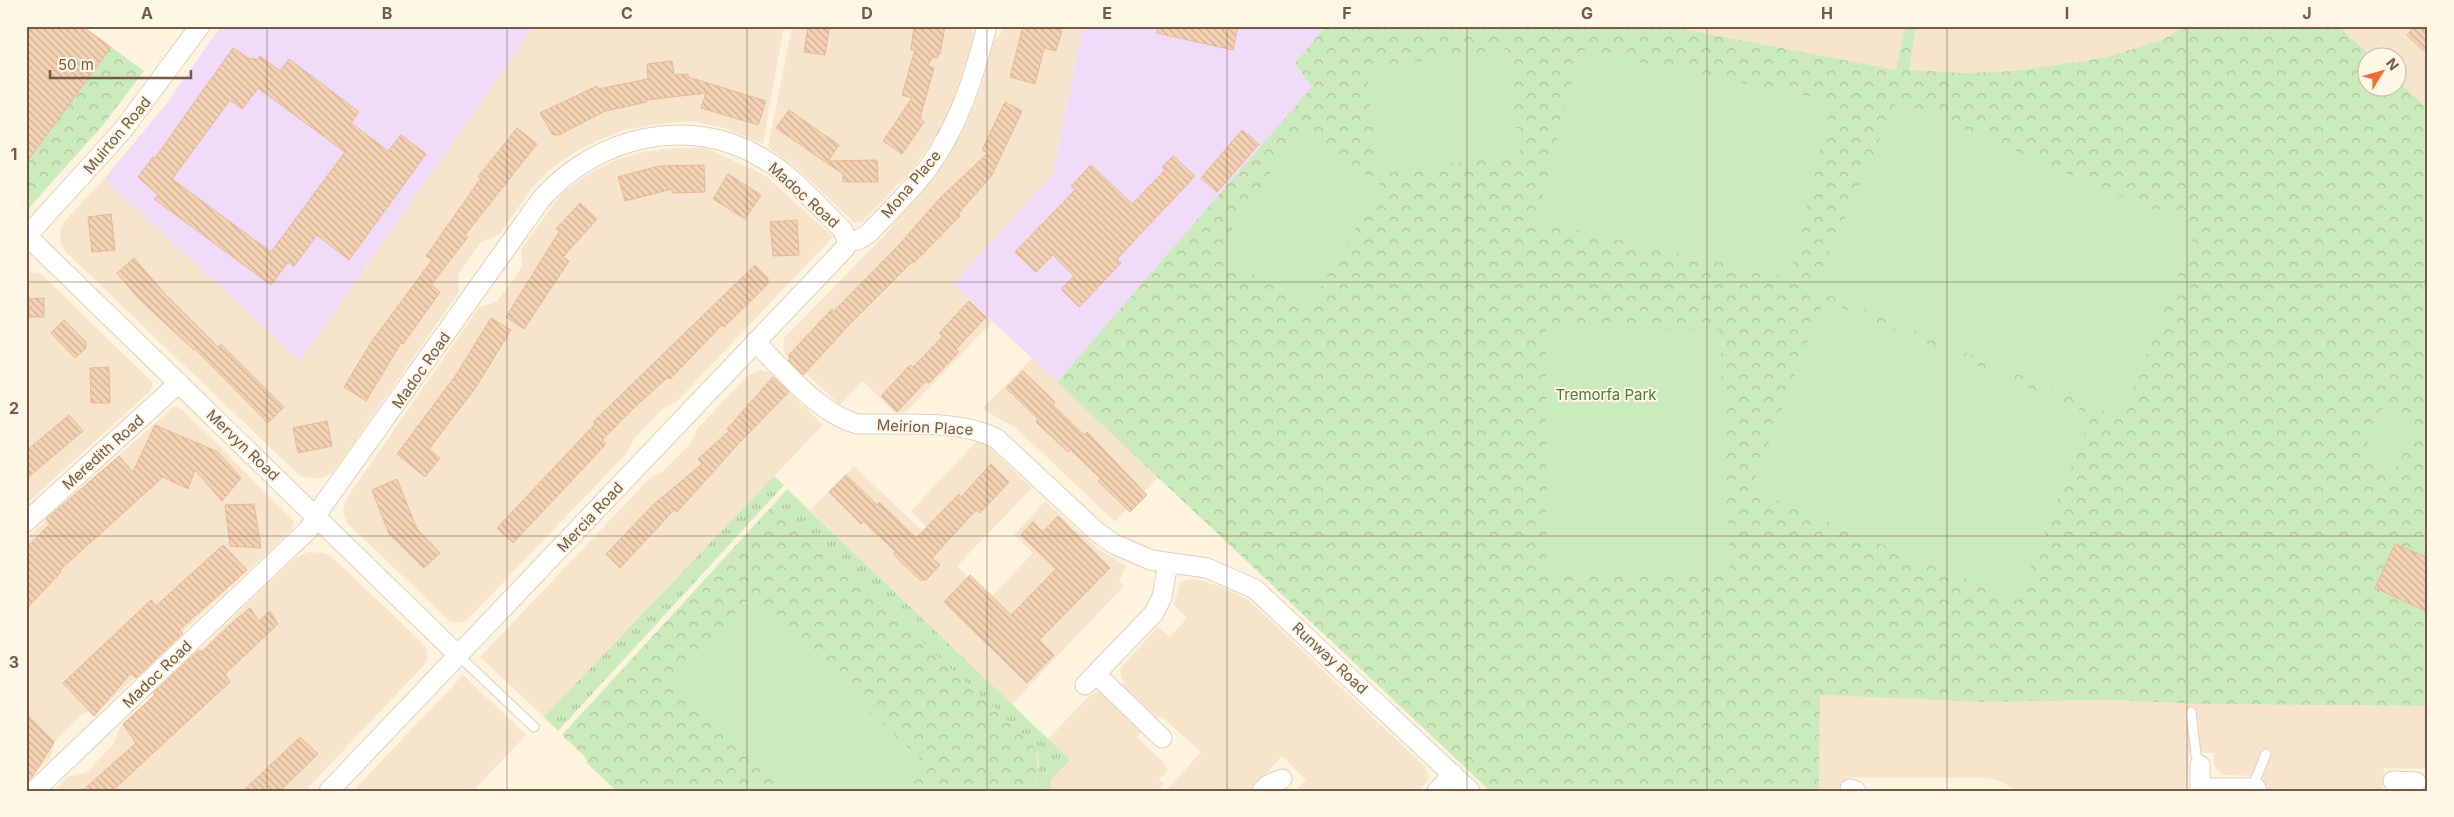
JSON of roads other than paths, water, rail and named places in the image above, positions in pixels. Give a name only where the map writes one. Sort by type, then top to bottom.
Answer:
[{"type":"street","name":"Muirton Road","points":[[27,237],[122,131],[200,26]]},
{"type":"street","name":"Mona Place","points":[[848,241],[858,240],[869,233],[927,170],[942,148],[968,94],[987,26]]},
{"type":"street","name":"Madoc Road","points":[[34,791],[309,529],[316,516],[542,198],[565,174],[588,160],[620,146],[643,139],[694,134],[716,138],[738,146],[777,168],[842,229],[848,241]]},
{"type":"street","name":"Mervyn Road","points":[[27,237],[458,655]]},
{"type":"street","name":"Mercia Road","points":[[329,791],[845,248],[848,241]]},
{"type":"street","name":"Meirion Place","points":[[755,342],[822,405],[846,421],[858,424],[964,427],[986,432],[997,439],[1097,532],[1129,552],[1151,560],[1168,563]]},
{"type":"street","name":"Meredith Road","points":[[26,522],[179,383]]},
{"type":"street","points":[[1162,738],[1091,680],[1154,613],[1162,597],[1168,563]]},
{"type":"street","name":"Runway Road","points":[[1168,563],[1207,568],[1255,589],[1470,791]]},
{"type":"street","points":[[2200,765],[2200,789],[2254,788]]},
{"type":"street","points":[[1437,791],[1453,774]]},
{"type":"street","points":[[1262,791],[1268,785],[1282,779]]},
{"type":"street","points":[[2393,781],[2420,785]]},
{"type":"lane","points":[[458,655],[534,727]]},
{"type":"lane","points":[[2191,712],[2196,755],[2200,765]]},
{"type":"lane","points":[[2254,788],[2266,754]]},
{"type":"park label","name":"Tremorfa Park","points":[[1606,394]]}]
